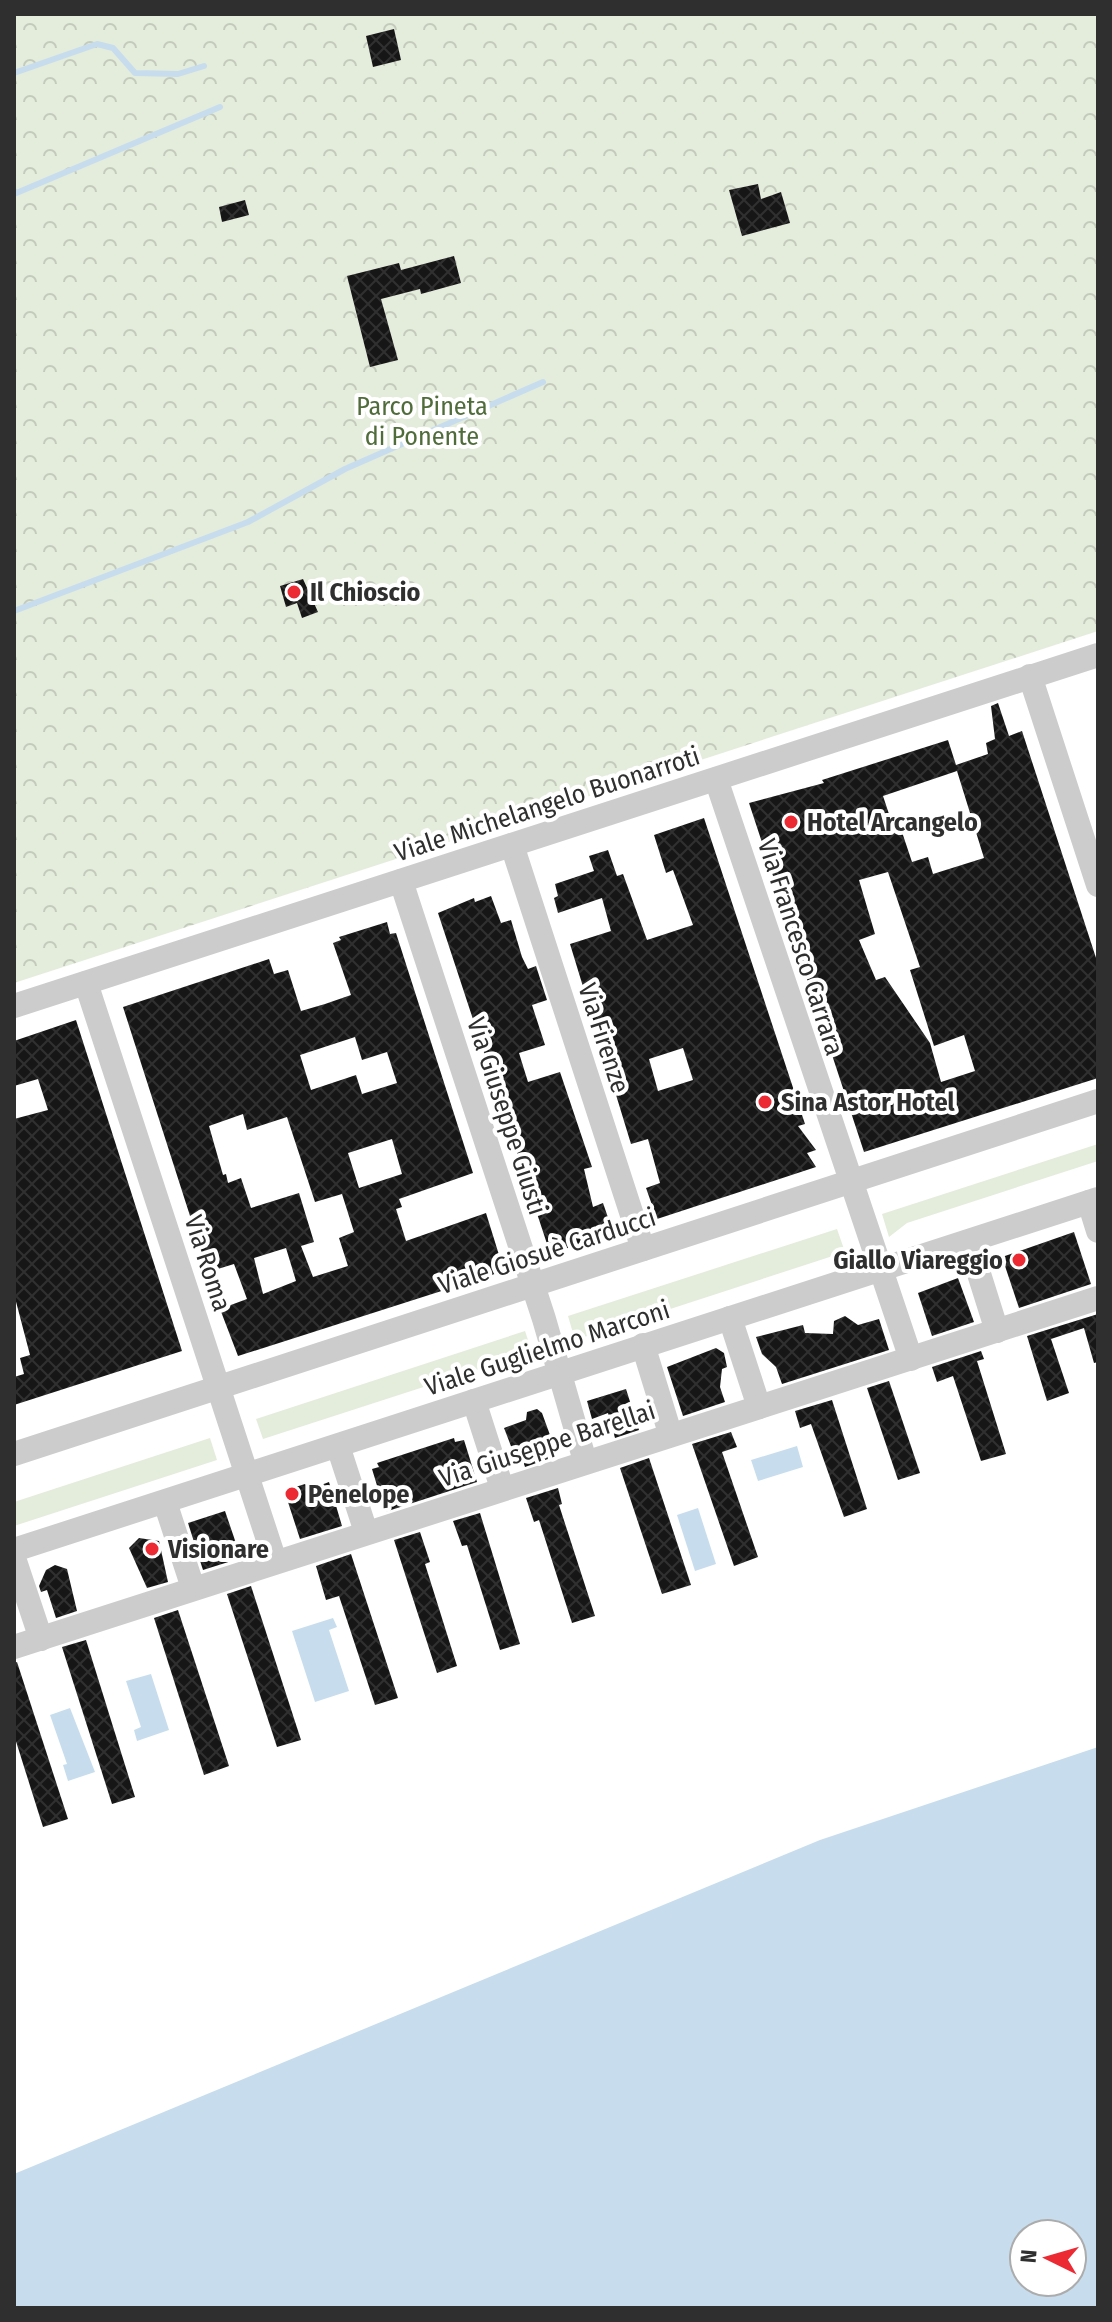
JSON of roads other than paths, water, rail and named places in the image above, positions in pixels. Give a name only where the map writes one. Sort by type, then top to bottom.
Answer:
[{"type":"street","name":"Viale Michelangelo Buonarroti","points":[[14,1006],[1098,655]]},
{"type":"street","points":[[1030,676],[1098,885]]},
{"type":"street","name":"Via Francesco Carrara","points":[[716,779],[848,1182],[883,1269],[911,1359]]},
{"type":"street","name":"Via Firenze","points":[[512,845],[643,1249]]},
{"type":"street","name":"Via Giuseppe Giusti","points":[[401,881],[560,1373],[585,1461]]},
{"type":"street","name":"Via Roma","points":[[86,983],[275,1561]]},
{"type":"street","name":"Viale Giosuè Carducci","points":[[14,1454],[1098,1101]]},
{"type":"street","points":[[1093,1201],[1098,1231]]},
{"type":"street","name":"Viale Guglielmo Marconi","points":[[14,1550],[1093,1201]]},
{"type":"street","points":[[969,1242],[997,1331]]},
{"type":"street","name":"Via Giuseppe Barellai","points":[[14,1647],[670,1433],[1098,1298]]},
{"type":"street","points":[[730,1318],[759,1407]]},
{"type":"street","points":[[643,1345],[670,1433]]},
{"type":"street","points":[[474,1401],[502,1488]]},
{"type":"street","points":[[338,1446],[366,1532]]},
{"type":"street","points":[[165,1502],[193,1588]]},
{"type":"street","points":[[14,1558],[41,1639]]},
{"type":"water","points":[[797,1446],[803,1467],[758,1481],[751,1460]]},
{"type":"water","points":[[698,1508],[716,1564],[695,1571],[677,1515]]},
{"type":"water","points":[[333,1618],[337,1627],[329,1630],[349,1691],[315,1702],[292,1631]]},
{"type":"water","points":[[151,1674],[169,1730],[137,1741],[134,1730],[141,1727],[126,1681]]},
{"type":"water","points":[[70,1708],[95,1772],[68,1781],[63,1765],[67,1764],[50,1715]]},
{"type":"water","points":[[1098,1747],[1098,2308],[14,2308],[14,2174],[820,1840]]},
{"type":"waterway","points":[[14,73],[97,44],[113,48],[135,73],[178,74],[204,66]]},
{"type":"waterway","points":[[14,194],[220,107]]},
{"type":"waterway","points":[[14,611],[248,522],[345,469],[543,382]]},
{"type":"place","name":"Il Chioscio","points":[[294,592]]},
{"type":"place","name":"Hotel Arcangelo","points":[[791,822]]},
{"type":"place","name":"Sina Astor Hotel","points":[[765,1102]]},
{"type":"place","name":"Giallo Viareggio","points":[[1019,1260]]},
{"type":"place","name":"Penelope","points":[[292,1494]]},
{"type":"place","name":"Visionare","points":[[152,1549]]},
{"type":"park label","name":"Parco Pineta di Ponente","points":[[422,421]]}]
